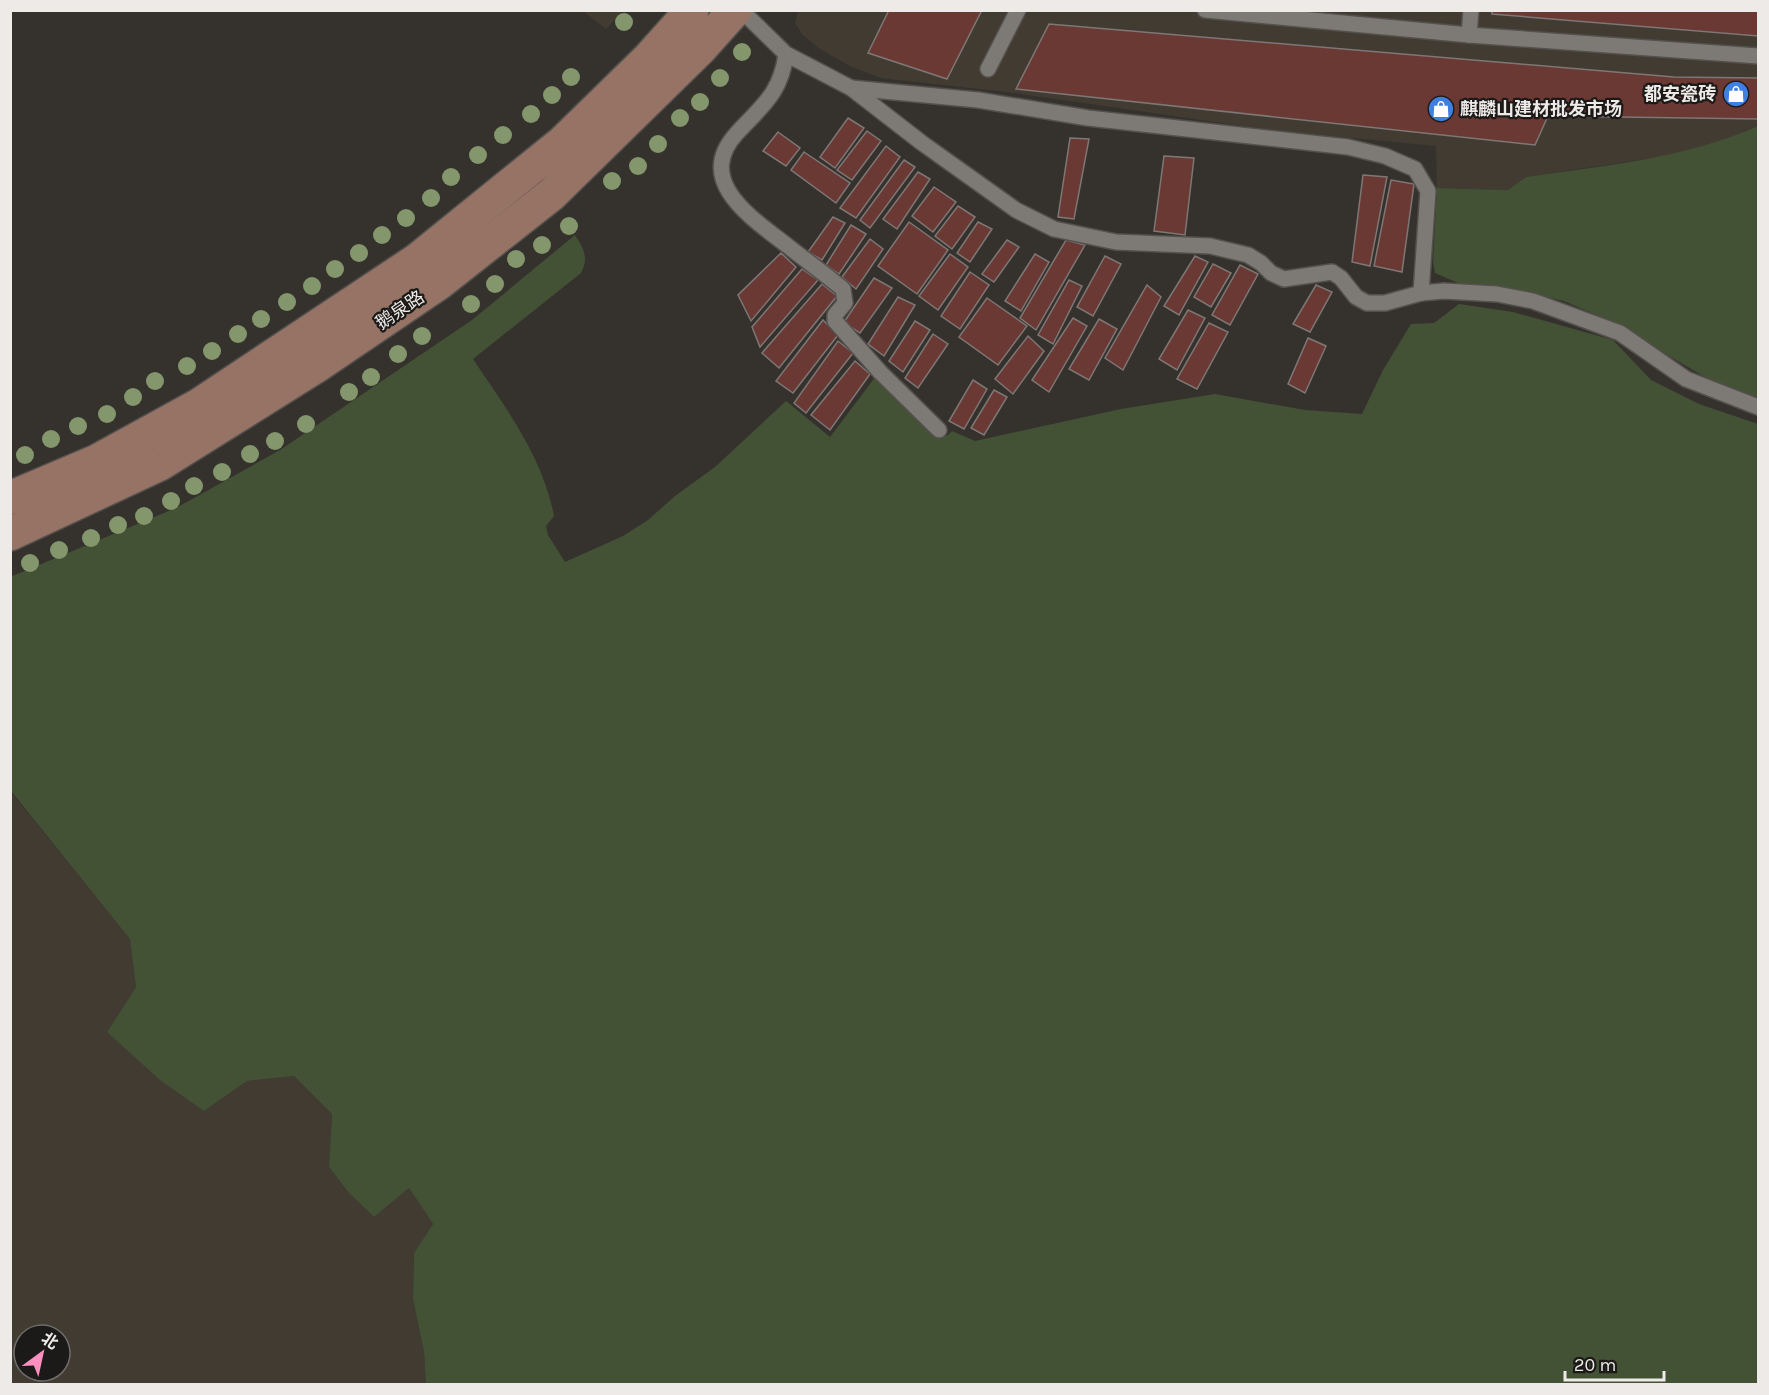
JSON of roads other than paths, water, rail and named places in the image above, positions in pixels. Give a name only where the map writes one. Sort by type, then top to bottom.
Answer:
[{"type":"main road","name":"鹅泉路","points":[[10,498],[97,461],[199,405],[417,260],[563,142],[649,58],[692,10]]},
{"type":"main road","name":"鹅泉路","points":[[10,534],[160,464],[315,368],[439,283],[552,194],[700,49],[735,10]]},
{"type":"lane","points":[[741,10],[770,42],[786,54],[851,87],[1016,210],[1054,229],[1116,242],[1210,246],[1248,255],[1271,273],[1284,279],[1332,272],[1341,278],[1356,297],[1367,303],[1385,303],[1421,293],[1443,291],[1497,294],[1533,301],[1620,333],[1686,379],[1758,407]]},
{"type":"lane","points":[[988,69],[1018,10]]},
{"type":"lane","points":[[1205,10],[1469,36],[1758,56]]},
{"type":"lane","points":[[1469,36],[1471,10]]},
{"type":"lane","points":[[786,54],[781,81],[772,95],[727,147],[722,159],[722,176],[725,187],[734,201],[765,230],[843,289],[845,303],[835,315],[835,321],[880,372],[939,430]]},
{"type":"lane","points":[[851,87],[978,100],[1088,118],[1348,147],[1384,156],[1415,169],[1428,191],[1421,293]]},
{"type":"place","name":"都安瓷砖","points":[[1736,94]]},
{"type":"place","name":"麒麟山建材批发市场","points":[[1441,109]]}]
